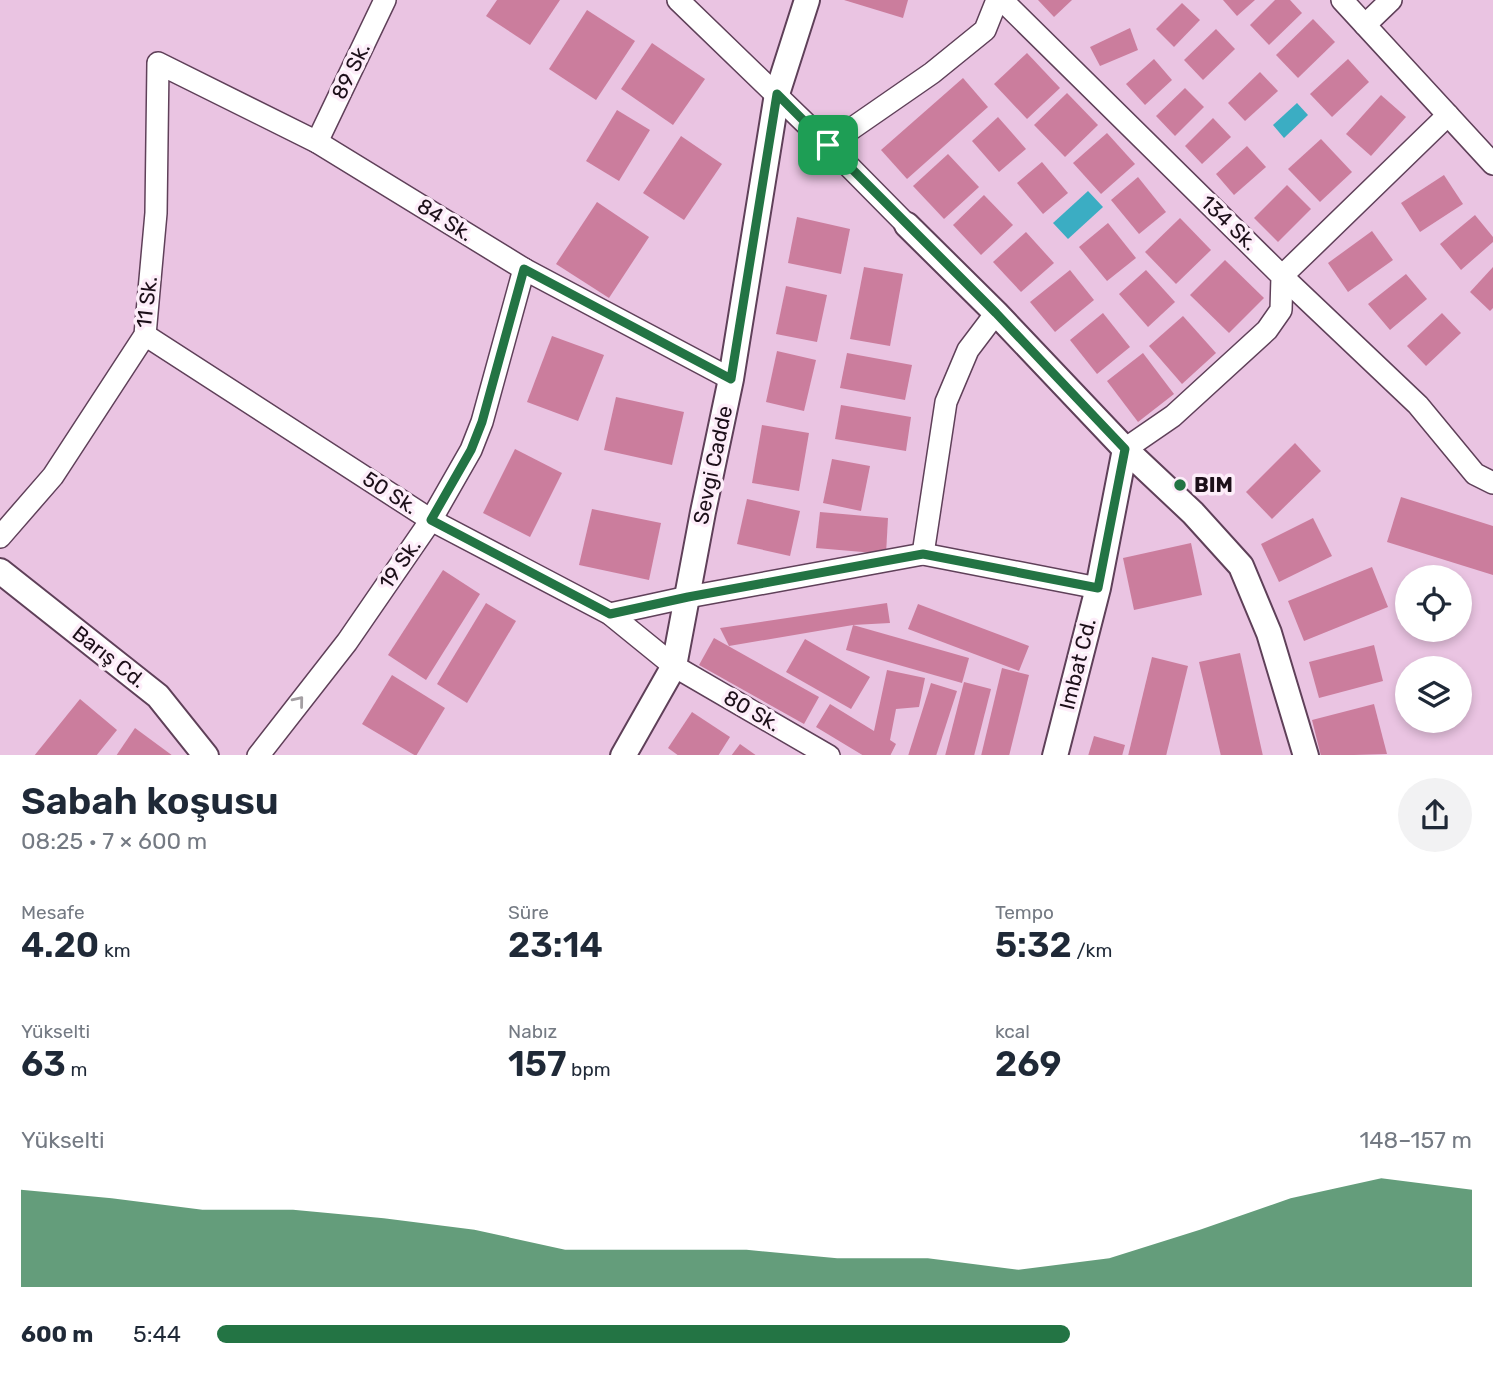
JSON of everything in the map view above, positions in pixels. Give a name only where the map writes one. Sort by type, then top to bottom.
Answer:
[{"type":"street","name":"89 Sk.","points":[[317,142],[385,0]]},
{"type":"street","points":[[678,0],[777,94],[996,313],[1125,449],[1193,513],[1241,566],[1269,633],[1306,755]]},
{"type":"street","name":"Sevgi Cadde","points":[[623,755],[674,666],[731,379],[777,94],[807,0]]},
{"type":"street","name":"134 Sk.","points":[[828,145],[932,73],[985,30],[999,0],[1418,405],[1475,474],[1493,483]]},
{"type":"street","points":[[1342,0],[1493,164]]},
{"type":"street","points":[[1365,25],[1391,0]]},
{"type":"street","name":"84 Sk.","points":[[158,64],[317,142],[524,269],[731,379]]},
{"type":"street","name":"11 Sk.","points":[[0,537],[53,475],[145,335],[156,212],[158,64]]},
{"type":"street","points":[[1125,449],[1173,416],[1267,330],[1281,310],[1283,276],[1448,115]]},
{"type":"street","name":"19 Sk.","points":[[258,755],[347,642],[431,520],[471,450],[482,422],[524,269]]},
{"type":"street","points":[[923,554],[946,402],[968,350],[996,313]]},
{"type":"street","name":"50 Sk.","points":[[145,335],[431,520],[610,614],[674,666]]},
{"type":"street","name":"Imbat Cd.","points":[[1055,755],[1098,588],[1125,449]]},
{"type":"street","points":[[610,614],[923,554],[1098,588]]},
{"type":"street","name":"Barış Cd.","points":[[0,571],[158,696],[206,755]]},
{"type":"street","name":"80 Sk.","points":[[674,666],[829,755]]},
{"type":"water","points":[[1297,103],[1308,115],[1284,138],[1273,125]]},
{"type":"water","points":[[1088,191],[1103,207],[1068,239],[1053,223]]},
{"type":"building","points":[[497,0],[560,0],[530,45],[486,16]]},
{"type":"building","points":[[844,0],[908,0],[903,18]]},
{"type":"building","points":[[1038,0],[1072,0],[1054,17]]},
{"type":"building","points":[[1223,0],[1255,0],[1237,16]]},
{"type":"building","points":[[1275,0],[1290,0],[1302,13],[1269,45],[1250,25]]},
{"type":"building","points":[[1182,3],[1200,20],[1174,47],[1156,29]]},
{"type":"building","points":[[587,10],[635,41],[596,100],[549,69]]},
{"type":"building","points":[[1313,19],[1335,42],[1298,78],[1276,55]]},
{"type":"building","points":[[1130,28],[1138,50],[1100,66],[1090,47]]},
{"type":"building","points":[[1216,29],[1235,49],[1203,80],[1184,60]]},
{"type":"building","points":[[652,43],[705,79],[673,125],[621,89]]},
{"type":"building","points":[[1027,53],[1060,88],[1027,119],[994,84]]},
{"type":"building","points":[[1154,59],[1172,80],[1145,105],[1126,84]]},
{"type":"building","points":[[1348,59],[1369,82],[1332,117],[1310,94]]},
{"type":"building","points":[[1260,72],[1278,91],[1245,121],[1228,103]]},
{"type":"building","points":[[963,78],[988,107],[907,179],[881,150]]},
{"type":"building","points":[[1185,88],[1204,107],[1175,136],[1156,116]]},
{"type":"building","points":[[1067,93],[1098,125],[1065,157],[1034,125]]},
{"type":"building","points":[[1381,95],[1406,117],[1371,156],[1346,134]]},
{"type":"building","points":[[617,110],[650,130],[619,181],[586,161]]},
{"type":"building","points":[[998,117],[1026,149],[999,172],[972,141]]},
{"type":"building","points":[[1213,118],[1231,137],[1202,164],[1185,146]]},
{"type":"building","points":[[1107,133],[1135,164],[1101,194],[1073,163]]},
{"type":"building","points":[[681,136],[722,164],[684,220],[643,193]]},
{"type":"building","points":[[1321,139],[1352,172],[1320,202],[1288,169]]},
{"type":"building","points":[[1247,146],[1266,167],[1234,195],[1216,174]]},
{"type":"building","points":[[948,154],[979,187],[944,219],[913,186]]},
{"type":"building","points":[[1042,162],[1068,193],[1043,214],[1017,183]]},
{"type":"building","points":[[1444,175],[1463,204],[1420,232],[1401,203]]},
{"type":"building","points":[[1138,177],[1166,212],[1139,234],[1111,200]]},
{"type":"building","points":[[1287,185],[1311,209],[1278,242],[1254,218]]},
{"type":"building","points":[[984,195],[1013,225],[981,255],[953,225]]},
{"type":"building","points":[[597,202],[649,237],[609,298],[556,264]]},
{"type":"building","points":[[1475,215],[1493,237],[1493,242],[1461,270],[1440,244]]},
{"type":"building","points":[[797,217],[850,229],[841,274],[788,263]]},
{"type":"building","points":[[1180,218],[1211,250],[1176,284],[1145,252]]},
{"type":"building","points":[[1108,223],[1136,258],[1107,281],[1079,247]]},
{"type":"building","points":[[1372,231],[1393,260],[1348,292],[1328,263]]},
{"type":"building","points":[[1026,232],[1054,263],[1021,292],[993,262]]},
{"type":"building","points":[[1225,260],[1264,298],[1229,333],[1190,295]]},
{"type":"building","points":[[864,267],[903,274],[890,346],[850,339]]},
{"type":"building","points":[[1493,267],[1493,308],[1490,311],[1470,292]]},
{"type":"building","points":[[1070,270],[1094,300],[1055,332],[1030,302]]},
{"type":"building","points":[[1146,270],[1175,302],[1148,327],[1119,294]]},
{"type":"building","points":[[1406,274],[1427,299],[1390,330],[1368,304]]},
{"type":"building","points":[[786,286],[827,295],[817,342],[776,334]]},
{"type":"building","points":[[1103,313],[1130,347],[1097,374],[1070,340]]},
{"type":"building","points":[[1442,313],[1461,333],[1426,366],[1407,346]]},
{"type":"building","points":[[1183,316],[1216,353],[1182,384],[1149,346]]},
{"type":"building","points":[[552,336],[604,355],[578,421],[527,402]]},
{"type":"building","points":[[777,351],[816,360],[804,411],[766,402]]},
{"type":"building","points":[[847,353],[912,365],[905,400],[840,388]]},
{"type":"building","points":[[1143,353],[1174,394],[1138,422],[1107,381]]},
{"type":"building","points":[[616,397],[684,412],[672,465],[604,450]]},
{"type":"building","points":[[841,405],[911,417],[906,451],[835,439]]},
{"type":"building","points":[[762,425],[809,433],[799,491],[752,483]]},
{"type":"building","points":[[1295,443],[1321,471],[1272,519],[1246,492]]},
{"type":"building","points":[[515,449],[562,473],[530,537],[483,513]]},
{"type":"building","points":[[832,459],[870,466],[861,511],[823,503]]},
{"type":"building","points":[[1401,497],[1493,526],[1493,575],[1472,568],[1472,565],[1461,565],[1387,542]]},
{"type":"building","points":[[747,499],[800,511],[790,556],[737,544]]},
{"type":"building","points":[[592,509],[661,523],[649,580],[579,565]]},
{"type":"building","points":[[820,512],[888,518],[886,554],[816,548]]},
{"type":"building","points":[[1313,518],[1332,556],[1279,582],[1261,544]]},
{"type":"building","points":[[1191,543],[1202,595],[1134,610],[1123,558]]},
{"type":"building","points":[[1372,567],[1388,607],[1304,641],[1288,601]]},
{"type":"building","points":[[443,570],[480,594],[426,680],[388,655]]},
{"type":"building","points":[[486,603],[516,621],[467,703],[437,684]]},
{"type":"building","points":[[887,603],[890,623],[853,625],[729,646],[720,628]]},
{"type":"building","points":[[918,604],[1029,646],[1019,671],[908,629]]},
{"type":"building","points":[[853,625],[969,658],[962,683],[846,650]]},
{"type":"building","points":[[714,638],[819,697],[804,724],[699,665]]},
{"type":"building","points":[[805,639],[870,677],[851,709],[786,672]]},
{"type":"building","points":[[1374,645],[1383,681],[1319,698],[1309,662]]},
{"type":"building","points":[[1240,653],[1263,755],[1221,755],[1199,662]]},
{"type":"building","points":[[1152,657],[1188,666],[1166,755],[1128,755]]},
{"type":"building","points":[[1002,668],[1029,675],[1009,755],[981,755]]},
{"type":"building","points":[[887,670],[925,678],[919,707],[896,709],[890,740],[896,744],[890,755],[862,755],[816,727],[830,704],[874,731]]},
{"type":"building","points":[[392,675],[445,708],[417,755],[362,724]]},
{"type":"building","points":[[964,682],[991,689],[974,755],[945,755]]},
{"type":"building","points":[[931,683],[957,691],[936,755],[908,755]]},
{"type":"building","points":[[80,699],[117,730],[97,755],[35,755]]},
{"type":"building","points":[[1374,704],[1387,754],[1321,755],[1312,720]]},
{"type":"building","points":[[692,712],[730,737],[719,755],[678,755],[668,748]]},
{"type":"building","points":[[135,728],[172,755],[117,755]]},
{"type":"building","points":[[1094,736],[1125,745],[1122,755],[1088,755]]},
{"type":"building","points":[[740,744],[756,755],[732,755]]},
{"type":"place","name":"BIM","points":[[1180,485]]},
{"type":"route","points":[[777,94],[828,145],[996,313],[1125,449],[1098,588],[923,554],[610,614],[431,520],[471,450],[482,422],[524,269],[731,379],[777,94]]}]
